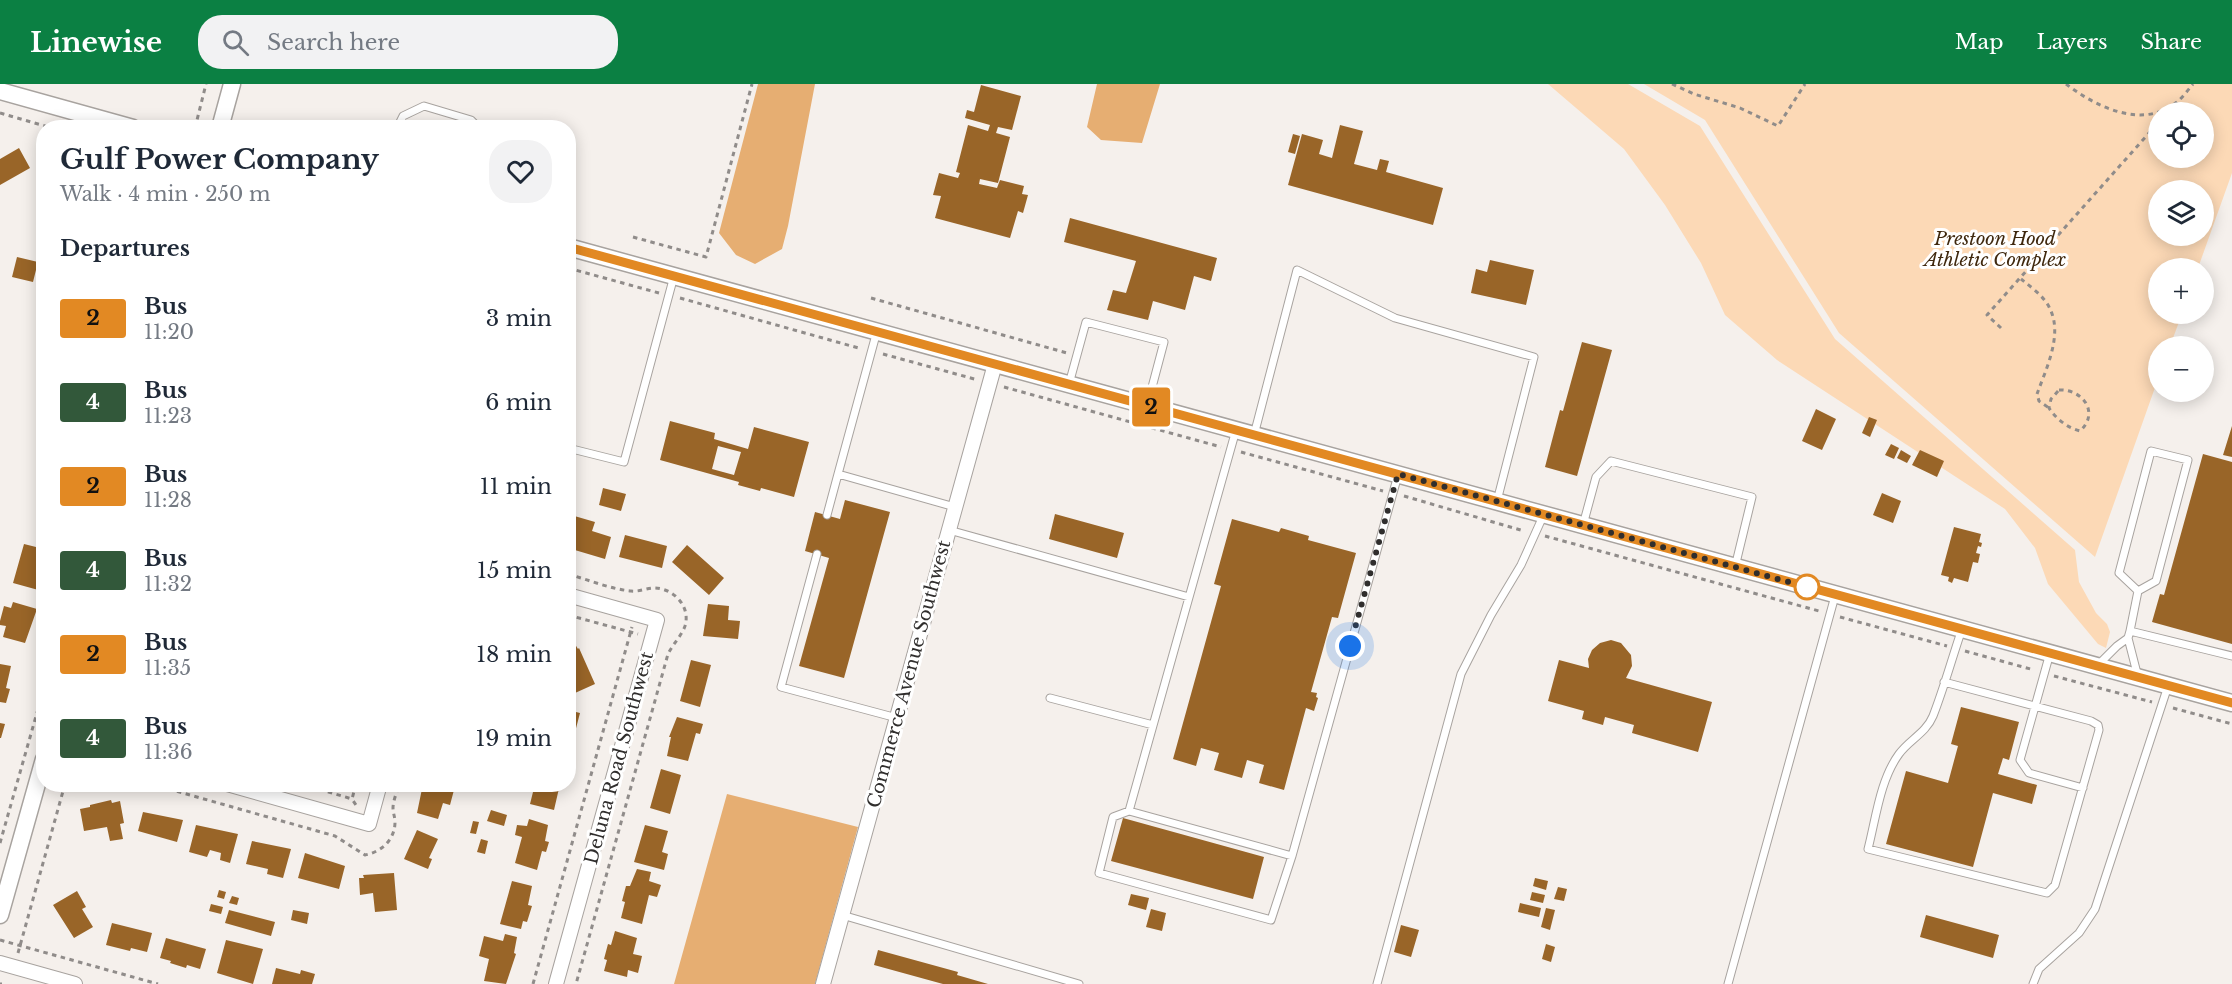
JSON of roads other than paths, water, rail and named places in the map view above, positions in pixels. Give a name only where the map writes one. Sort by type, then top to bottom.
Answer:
[{"type":"street","points":[[222,120],[232,84]]},
{"type":"street","points":[[0,91],[104,120]]},
{"type":"street","points":[[576,249],[2232,703]]},
{"type":"street","name":"Commerce Avenue Southwest","points":[[823,984],[995,364]]},
{"type":"street","name":"Deluna Road Southwest","points":[[556,984],[657,620],[576,597]]},
{"type":"street","points":[[0,915],[36,787]]},
{"type":"street","points":[[255,792],[369,824],[378,792]]},
{"type":"street","points":[[0,963],[75,984]]},
{"type":"lane","points":[[401,120],[413,109],[424,106],[471,120]]},
{"type":"lane","points":[[1254,435],[1297,270],[1395,318],[1534,357],[1497,501]]},
{"type":"lane","points":[[576,450],[624,462],[674,276]]},
{"type":"lane","points":[[1069,384],[1086,322],[1164,342],[1147,405]]},
{"type":"lane","points":[[827,515],[877,332]]},
{"type":"lane","points":[[1129,811],[1236,430]]},
{"type":"lane","points":[[2138,591],[2119,573],[2151,451],[2188,460],[2156,581],[2138,591],[2129,634],[2138,677]]},
{"type":"lane","points":[[1583,525],[1596,477],[1611,461],[1752,498],[1735,567]]},
{"type":"lane","points":[[838,474],[955,507]]},
{"type":"lane","points":[[1292,856],[1129,811],[1113,817],[1099,873],[1271,920],[1292,856],[1398,474]]},
{"type":"lane","points":[[1377,984],[1461,674],[1491,615],[1521,565],[1544,514]]},
{"type":"lane","points":[[949,530],[1189,597]]},
{"type":"lane","points":[[817,554],[782,687],[897,718]]},
{"type":"lane","points":[[1728,984],[1836,594]]},
{"type":"lane","points":[[1944,682],[2091,721],[2098,725],[2099,730],[2055,885],[2047,893],[1868,849],[1888,771],[1901,752],[1918,737],[1932,719],[1944,682],[1962,629]]},
{"type":"lane","points":[[2129,634],[2232,656]]},
{"type":"lane","points":[[2097,666],[2129,634]]},
{"type":"lane","points":[[2050,653],[2020,760],[2029,773],[2083,788]]},
{"type":"lane","points":[[2033,984],[2039,969],[2079,933],[2095,909],[2168,686]]},
{"type":"lane","points":[[1050,698],[1153,725]]},
{"type":"lane","points":[[842,915],[1053,980],[1079,984]]},
{"type":"park label","name":"Prestoon Hood Athletic Complex","points":[[1995,249]]}]
